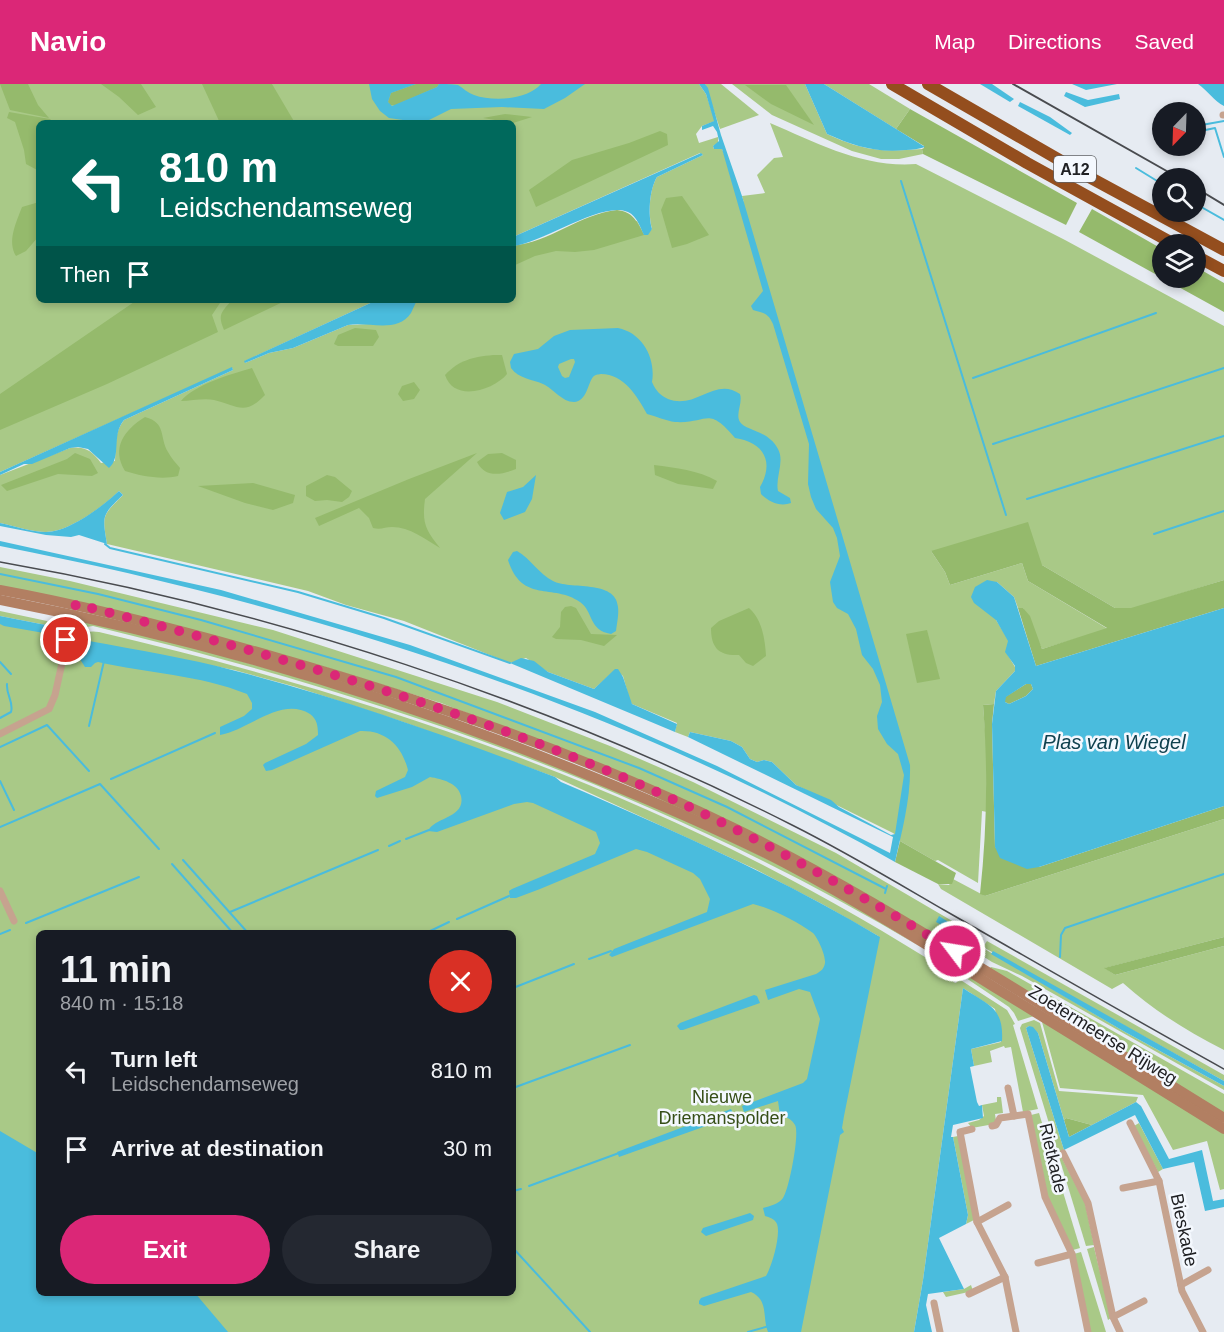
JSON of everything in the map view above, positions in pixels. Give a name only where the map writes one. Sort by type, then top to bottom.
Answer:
[{"type":"highway","name":"A12","points":[[892,84],[1027,163],[1156,234]]},
{"type":"highway","name":"A12","points":[[928,84],[1089,177],[1224,250]]},
{"type":"highway","points":[[1206,261],[1224,271]]},
{"type":"main road","points":[[0,590],[74,610],[217,641],[325,672],[432,705],[568,756],[639,784],[736,829],[884,908],[965,963]]},
{"type":"main road","points":[[0,600],[74,610]]},
{"type":"main road","name":"Zoetermeerse Rijweg","points":[[965,963],[1224,1118]]},
{"type":"main road","name":"Zoetermeerse Rijweg","points":[[965,963],[1224,1129]]},
{"type":"street","points":[[0,734],[49,709],[55,695],[74,610]]},
{"type":"street","points":[[0,891],[14,921]]},
{"type":"street","name":"Rietkade","points":[[1008,1088],[1014,1116]]},
{"type":"street","name":"Rietkade","points":[[992,1126],[996,1125],[1000,1118],[1028,1114],[1045,1197],[1072,1254],[1088,1332]]},
{"type":"street","name":"Bieskade","points":[[1130,1123],[1158,1181],[1182,1291],[1203,1332]]},
{"type":"street","points":[[972,1129],[960,1132],[977,1222],[1005,1276],[1016,1332]]},
{"type":"street","points":[[1062,1154],[1088,1203],[1113,1317],[1120,1332]]},
{"type":"street","name":"Bieskade","points":[[1123,1188],[1158,1181]]},
{"type":"street","points":[[977,1222],[1008,1205]]},
{"type":"street","points":[[1038,1263],[1072,1254]]},
{"type":"street","name":"Bieskade","points":[[1181,1285],[1209,1270]]},
{"type":"street","points":[[969,1294],[1005,1276]]},
{"type":"street","points":[[1113,1317],[1144,1300]]},
{"type":"street","points":[[934,1303],[940,1332]]},
{"type":"green space","points":[[0,84],[699,84],[706,94],[715,121],[702,126],[696,134],[699,143],[718,137],[718,143],[713,146],[714,149],[722,149],[744,203],[742,196],[765,193],[757,175],[774,158],[783,157],[770,123],[823,146],[859,158],[896,164],[916,164],[1065,240],[1224,326],[1224,580],[1131,609],[1115,608],[1042,565],[931,551],[945,572],[950,585],[1022,563],[1028,581],[1108,629],[1042,649],[1023,608],[1018,608],[1014,597],[997,582],[996,620],[1009,641],[1006,652],[1015,671],[996,691],[994,704],[983,705],[987,812],[982,811],[978,883],[900,841],[900,838],[893,833],[796,785],[772,762],[764,760],[757,762],[750,759],[742,747],[731,741],[690,732],[688,737],[675,732],[677,723],[632,704],[623,676],[615,670],[594,689],[548,672],[526,658],[510,663],[404,621],[346,605],[308,591],[107,544],[104,521],[107,512],[123,495],[119,491],[86,517],[55,531],[35,531],[0,523],[0,475],[70,448],[88,450],[101,463],[115,461],[117,435],[124,420],[233,370],[232,368],[0,472]]},
{"type":"green space","points":[[0,84],[28,84],[38,105],[49,118],[10,110]]},
{"type":"green space","points":[[101,84],[141,84],[156,107],[138,115]]},
{"type":"green space","points":[[202,84],[272,84],[293,120],[219,120]]},
{"type":"green space","points":[[416,84],[439,84],[437,87],[396,105],[390,105],[388,102],[391,93]]},
{"type":"green space","points":[[705,84],[721,84],[759,115],[720,129]]},
{"type":"green space","points":[[732,84],[805,84],[827,134],[863,147],[884,150],[922,149],[923,154],[899,159],[881,159],[852,151],[772,115]]},
{"type":"green space","points":[[824,84],[869,84],[910,109],[896,129]]},
{"type":"green space","points":[[745,85],[786,85],[814,125],[771,104]]},
{"type":"green space","points":[[910,109],[1077,203],[1066,225],[923,154],[924,146],[896,129]]},
{"type":"green space","points":[[9,112],[51,120],[36,120],[36,169],[26,164],[15,122],[7,118]]},
{"type":"green space","points":[[505,114],[532,117],[516,122],[516,120],[483,118]]},
{"type":"green space","points":[[660,131],[667,134],[668,145],[536,207],[529,190],[572,160]]},
{"type":"green space","points":[[682,196],[709,235],[672,248],[661,210],[666,198]]},
{"type":"green space","points":[[36,203],[36,239],[26,251],[16,256],[12,238],[22,207]]},
{"type":"green space","points":[[1092,209],[1152,243],[1152,272],[1079,232]]},
{"type":"green space","points":[[617,210],[627,213],[634,218],[644,235],[594,250],[556,251],[535,256],[516,265],[516,245],[540,239],[603,213]]},
{"type":"green space","points":[[1206,273],[1224,283],[1224,312],[1180,288],[1206,288]]},
{"type":"green space","points":[[133,303],[220,303],[212,315],[218,332],[107,384],[0,430],[0,394]]},
{"type":"green space","points":[[230,303],[281,303],[224,330],[221,317]]},
{"type":"green space","points":[[355,328],[376,330],[379,337],[373,346],[334,344],[338,335]]},
{"type":"green space","points":[[502,355],[507,374],[484,389],[465,391],[457,389],[450,384],[445,375],[467,360]]},
{"type":"green space","points":[[252,368],[265,395],[251,406],[240,408],[210,399],[181,401],[204,385]]},
{"type":"green space","points":[[414,382],[420,390],[414,399],[403,401],[398,394],[402,386]]},
{"type":"green space","points":[[145,417],[160,427],[165,446],[180,468],[178,476],[151,477],[125,471],[119,455],[122,440],[131,428]]},
{"type":"green space","points":[[75,453],[90,459],[98,473],[92,476],[58,474],[7,491],[1,485],[67,459]]},
{"type":"green space","points":[[477,453],[425,499],[426,525],[440,548],[405,529],[373,528],[369,518],[359,508],[319,526],[315,518],[409,479]]},
{"type":"green space","points":[[502,453],[516,460],[516,469],[494,474],[484,471],[477,462],[488,454]]},
{"type":"green space","points":[[654,465],[695,472],[717,481],[713,489],[678,484],[655,475]]},
{"type":"green space","points":[[327,475],[335,477],[352,491],[349,497],[342,502],[315,501],[306,496],[306,486]]},
{"type":"green space","points":[[253,483],[295,495],[293,503],[273,510],[245,503],[198,486]]},
{"type":"green space","points":[[1028,522],[1042,565],[1115,608],[1131,608],[1224,580],[1224,608],[1036,666],[1018,608],[1023,608],[1030,616],[1042,649],[1107,628],[1028,581],[1022,563],[950,585],[945,572],[931,551]]},
{"type":"green space","points":[[0,567],[70,581],[273,630],[497,702],[610,746],[693,782],[836,853],[983,939],[974,949],[950,938],[946,944],[556,747],[441,703],[325,667],[0,587]]},
{"type":"green space","points":[[565,607],[576,608],[591,634],[617,635],[604,646],[581,640],[552,637],[560,627],[561,612]]},
{"type":"green space","points":[[749,608],[760,624],[766,656],[753,666],[746,663],[739,655],[721,652],[715,646],[711,635],[711,628],[719,621]]},
{"type":"green space","name":"Nieuwe Driemanspolder","points":[[0,611],[47,621],[55,628],[64,631],[64,636],[70,637],[72,633],[99,632],[269,676],[353,700],[519,757],[680,825],[759,863],[881,930],[957,977],[953,982],[956,983],[959,979],[1007,1010],[1015,1024],[1013,1025],[1038,1109],[1023,1112],[1011,1047],[1005,1048],[1004,1046],[990,1051],[992,1062],[974,1066],[971,1049],[1001,1042],[995,1009],[963,988],[914,1332],[0,1332],[0,623],[46,625],[0,616]],"holes":[[[139,651],[234,670],[296,687],[403,722],[555,777],[755,869],[880,937],[315,702]]]},
{"type":"green space","points":[[86,621],[152,636],[380,700],[639,797],[819,884],[919,946],[821,891],[721,841],[620,795],[518,754],[309,684],[93,626],[74,629]]},
{"type":"green space","points":[[927,630],[940,679],[917,683],[906,634]]},
{"type":"green space","points":[[1026,684],[1031,684],[1033,689],[1026,696],[1009,704],[1005,702],[1005,697]]},
{"type":"green space","points":[[994,704],[992,724],[995,847],[1039,867],[1224,806],[1224,819],[985,896],[980,894],[986,800],[983,705]]},
{"type":"green space","points":[[1224,819],[1224,937],[1105,968],[1115,975],[1224,946],[1224,1050],[1171,1020],[1123,983],[1112,989],[941,889],[938,884],[949,885],[953,879],[985,896]]},
{"type":"green space","points":[[900,841],[956,873],[952,884],[938,884],[895,862]]},
{"type":"green space","points":[[1224,937],[1224,946],[1115,975],[1104,968]]},
{"type":"green space","points":[[987,941],[1224,1075],[1224,1081],[983,947]]},
{"type":"green space","points":[[983,948],[1125,1032],[1224,1086],[1224,1090],[1022,976],[992,962],[981,955]]},
{"type":"green space","points":[[991,967],[1007,971],[1224,1094],[1224,1114],[989,969]]},
{"type":"green space","points":[[965,974],[1034,1016],[1018,1021],[1009,1007],[963,976]]},
{"type":"green space","points":[[1035,1016],[1224,1132],[1224,1189],[1220,1190],[1207,1141],[1173,1150],[1143,1095],[1060,1088],[1042,1022]]},
{"type":"green space","points":[[1034,1020],[1040,1023],[1059,1091],[1138,1097],[1136,1102],[1092,1125],[1066,1118],[1064,1120],[1038,1033],[1029,1026],[1026,1028],[1064,1150],[1058,1153],[1020,1028],[1022,1024]]},
{"type":"green space","points":[[997,1097],[1001,1097],[1003,1113],[995,1114],[994,1124],[972,1128],[968,1123],[984,1116],[982,1105],[997,1102]]},
{"type":"green space","points":[[1039,1113],[1080,1248],[1073,1250],[1047,1197],[1031,1115]]},
{"type":"green space","points":[[1066,1118],[1092,1125],[1069,1137],[1064,1120]]},
{"type":"green space","points":[[1139,1123],[1163,1169],[1158,1172],[1134,1126]]},
{"type":"green space","points":[[958,1136],[974,1220],[966,1224],[968,1215],[953,1137]]},
{"type":"green space","points":[[1061,1156],[1085,1203],[1094,1245],[1086,1246],[1059,1157]]},
{"type":"green space","points":[[1094,1247],[1111,1318],[1108,1320],[1087,1249]]},
{"type":"green space","points":[[1081,1252],[1106,1332],[1090,1332],[1074,1254]]},
{"type":"green space","points":[[971,1285],[973,1291],[946,1297],[943,1292],[964,1289]]},
{"type":"water","points":[[369,84],[416,84],[391,93],[388,102],[392,106],[437,87],[439,84],[458,85],[474,95],[500,99],[519,96],[541,84],[585,84],[544,109],[502,107],[451,109],[429,120],[389,118],[380,111],[372,99]]},
{"type":"water","points":[[699,84],[705,84],[708,88],[742,196],[910,765],[908,802],[895,862],[790,806],[682,755],[572,709],[461,668],[347,631],[233,599],[0,546],[0,541],[221,590],[410,645],[595,712],[717,766],[890,853],[893,837],[688,737],[690,732],[731,741],[742,747],[750,759],[757,762],[764,760],[772,762],[796,785],[831,800],[839,807],[891,835],[895,834],[904,775],[898,754],[887,744],[878,729],[877,716],[882,702],[880,685],[873,669],[862,655],[856,629],[848,614],[837,608],[833,602],[830,582],[840,556],[837,538],[833,528],[816,509],[811,497],[808,484],[809,444],[773,324],[767,316],[753,310],[751,306],[763,291],[722,149],[714,149],[713,146],[719,141],[717,132],[713,126],[702,130],[702,126],[714,121],[706,94]]},
{"type":"water","points":[[805,84],[824,84],[925,147],[895,151],[875,149],[856,145],[827,134]]},
{"type":"water","points":[[980,84],[992,84],[1014,99],[1010,102]]},
{"type":"water","points":[[1072,84],[1117,84],[1086,90]]},
{"type":"water","points":[[1198,84],[1224,84],[1224,106],[1217,101]]},
{"type":"water","points":[[1066,92],[1088,100],[1119,94],[1120,99],[1085,107],[1064,96]]},
{"type":"water","points":[[1020,102],[1050,117],[1072,133],[1070,135],[1018,106]]},
{"type":"water","points":[[701,153],[703,155],[657,177],[651,195],[652,229],[648,235],[644,235],[634,216],[617,210],[589,217],[540,238],[516,245],[516,236]]},
{"type":"water","points":[[370,303],[416,303],[411,313],[398,323],[348,325],[293,348],[269,353],[245,363],[244,361]]},
{"type":"water","points":[[618,328],[634,335],[641,341],[650,356],[652,382],[668,399],[688,400],[722,389],[731,389],[740,394],[738,416],[740,422],[769,438],[778,449],[781,459],[778,491],[790,498],[791,503],[775,503],[761,494],[760,487],[766,469],[764,454],[753,444],[735,438],[713,419],[675,422],[647,414],[629,387],[609,375],[595,375],[582,399],[570,401],[543,384],[518,374],[511,368],[510,362],[514,354],[538,349],[554,336],[570,330]],"holes":[[[574,359],[569,377],[565,378],[558,367],[559,364]]]},
{"type":"water","points":[[232,367],[233,370],[124,420],[118,432],[115,458],[109,468],[88,449],[78,447],[70,448],[32,464],[24,464],[0,475],[0,472]]},
{"type":"water","points":[[536,475],[532,499],[525,512],[504,520],[500,513],[507,492],[523,487]]},
{"type":"water","points":[[119,491],[123,495],[105,516],[107,544],[79,535],[71,537],[46,535],[0,526],[0,523],[35,531],[55,531],[85,517]]},
{"type":"water","points":[[517,551],[553,581],[609,592],[615,598],[618,607],[616,631],[611,634],[598,629],[580,602],[570,597],[530,588],[521,582],[514,574],[508,560],[513,552]]},
{"type":"water","name":"Plas van Wiegel","points":[[987,580],[997,582],[1014,597],[1036,666],[1224,608],[1224,806],[1039,867],[1027,869],[1000,858],[995,847],[992,724],[996,691],[1015,671],[1015,666],[1005,652],[1008,641],[996,620],[974,603],[971,597],[975,587]],"holes":[[[1026,684],[1031,684],[1033,689],[1026,696],[1009,704],[1005,702],[1006,697]]]},
{"type":"water","points":[[0,616],[46,625],[60,641],[75,643],[89,641],[181,658],[276,682],[357,706],[476,748],[555,777],[561,782],[723,854],[880,937],[844,1116],[842,1128],[844,1132],[840,1135],[801,1332],[768,1332],[763,1304],[757,1295],[751,1292],[704,1306],[699,1304],[699,1301],[701,1298],[766,1276],[773,1258],[778,1235],[777,1224],[765,1216],[763,1208],[779,1202],[785,1193],[793,1162],[795,1125],[787,1117],[780,1115],[778,1101],[744,1112],[742,1106],[803,1083],[807,1079],[820,1019],[810,992],[799,989],[768,1000],[765,990],[822,970],[825,963],[824,956],[813,933],[784,916],[753,904],[612,957],[609,955],[614,949],[707,912],[710,899],[700,879],[693,873],[636,849],[540,889],[510,898],[509,891],[512,889],[595,854],[600,843],[596,832],[527,802],[514,804],[437,832],[428,831],[431,826],[459,809],[461,796],[457,788],[449,782],[430,777],[412,787],[377,798],[376,791],[405,777],[408,770],[397,747],[392,741],[378,733],[360,731],[266,771],[263,765],[265,763],[306,744],[318,735],[317,723],[310,714],[288,709],[276,711],[220,735],[220,727],[244,716],[252,709],[252,703],[247,694],[192,678],[98,662],[91,667],[85,667],[76,653],[55,647],[44,633],[4,626],[0,624]]},
{"type":"water","points":[[521,658],[534,661],[548,672],[594,689],[615,669],[618,669],[632,704],[677,724],[675,732],[510,663]]},
{"type":"water","points":[[939,916],[976,940],[974,943],[936,922]]},
{"type":"water","points":[[993,951],[1224,1081],[1224,1086],[1125,1032],[991,954]]},
{"type":"water","points":[[963,988],[993,1008],[1000,1021],[1002,1041],[971,1049],[974,1066],[970,1067],[977,1102],[979,1106],[982,1105],[983,1118],[953,1125],[951,1137],[953,1137],[968,1215],[966,1224],[939,1238],[964,1289],[928,1294],[926,1305],[932,1332],[914,1332],[923,1280]]},
{"type":"water","points":[[754,995],[760,1003],[683,1030],[677,1026],[680,1023]]},
{"type":"water","points":[[1029,1026],[1038,1033],[1069,1137],[1136,1102],[1141,1106],[1169,1159],[1202,1150],[1213,1201],[1224,1199],[1224,1207],[1205,1211],[1194,1162],[1163,1169],[1135,1115],[1064,1150],[1026,1028]]},
{"type":"water","points":[[731,1109],[734,1116],[619,1157],[617,1152]]},
{"type":"water","points":[[0,1131],[36,1152],[36,1296],[198,1296],[228,1332],[0,1332]]},
{"type":"water","points":[[750,1213],[754,1216],[753,1220],[706,1236],[701,1232],[703,1228]]},
{"type":"waterway","points":[[1206,124],[1224,121]]},
{"type":"waterway","points":[[1206,130],[1215,128],[1224,157]]},
{"type":"waterway","points":[[1136,168],[1152,178]]},
{"type":"waterway","points":[[901,181],[1006,515]]},
{"type":"waterway","points":[[1206,210],[1224,220]]},
{"type":"waterway","points":[[973,378],[1156,313]]},
{"type":"waterway","points":[[993,444],[1224,368]]},
{"type":"waterway","points":[[1027,499],[1224,436]]},
{"type":"waterway","points":[[1154,534],[1224,511]]},
{"type":"waterway","points":[[105,544],[110,548],[298,592],[384,618],[510,663]]},
{"type":"waterway","points":[[0,574],[98,594],[201,620],[396,677],[639,768],[727,807],[886,889]]},
{"type":"waterway","points":[[89,726],[104,661]]},
{"type":"waterway","points":[[0,662],[11,674]]},
{"type":"waterway","points":[[0,718],[11,712],[12,705],[7,684]]},
{"type":"waterway","points":[[0,747],[47,725],[89,771]]},
{"type":"waterway","points":[[111,779],[215,733]]},
{"type":"waterway","points":[[0,781],[14,810]]},
{"type":"waterway","points":[[0,827],[100,784],[159,849]]},
{"type":"waterway","points":[[406,839],[429,830]]},
{"type":"waterway","points":[[389,846],[400,841]]},
{"type":"waterway","points":[[230,912],[378,850]]},
{"type":"waterway","points":[[183,860],[245,930]]},
{"type":"waterway","points":[[172,864],[230,930]]},
{"type":"waterway","points":[[1060,957],[1061,935],[1065,928],[1224,874]]},
{"type":"waterway","points":[[26,923],[139,877]]},
{"type":"waterway","points":[[885,893],[887,886]]},
{"type":"waterway","points":[[457,919],[509,896]]},
{"type":"waterway","points":[[432,930],[449,922]]},
{"type":"waterway","points":[[0,934],[10,930]]},
{"type":"waterway","points":[[589,959],[611,951]]},
{"type":"waterway","points":[[516,987],[574,964]]},
{"type":"waterway","points":[[516,1087],[630,1045]]},
{"type":"waterway","points":[[529,1186],[619,1153]]},
{"type":"waterway","points":[[516,1190],[521,1189]]},
{"type":"waterway","points":[[516,1251],[590,1332]]},
{"type":"waterway","points":[[748,1332],[769,1326]]},
{"type":"tram line","points":[[0,562],[203,605],[305,633],[406,665],[603,738],[699,780],[831,845],[1224,1069]]},
{"type":"railway","points":[[1013,84],[1161,168]]},
{"type":"railway","points":[[1206,194],[1224,205]]},
{"type":"route","points":[[66,640],[76,604],[314,668],[432,705],[639,784],[736,829],[884,908],[955,951]]}]
